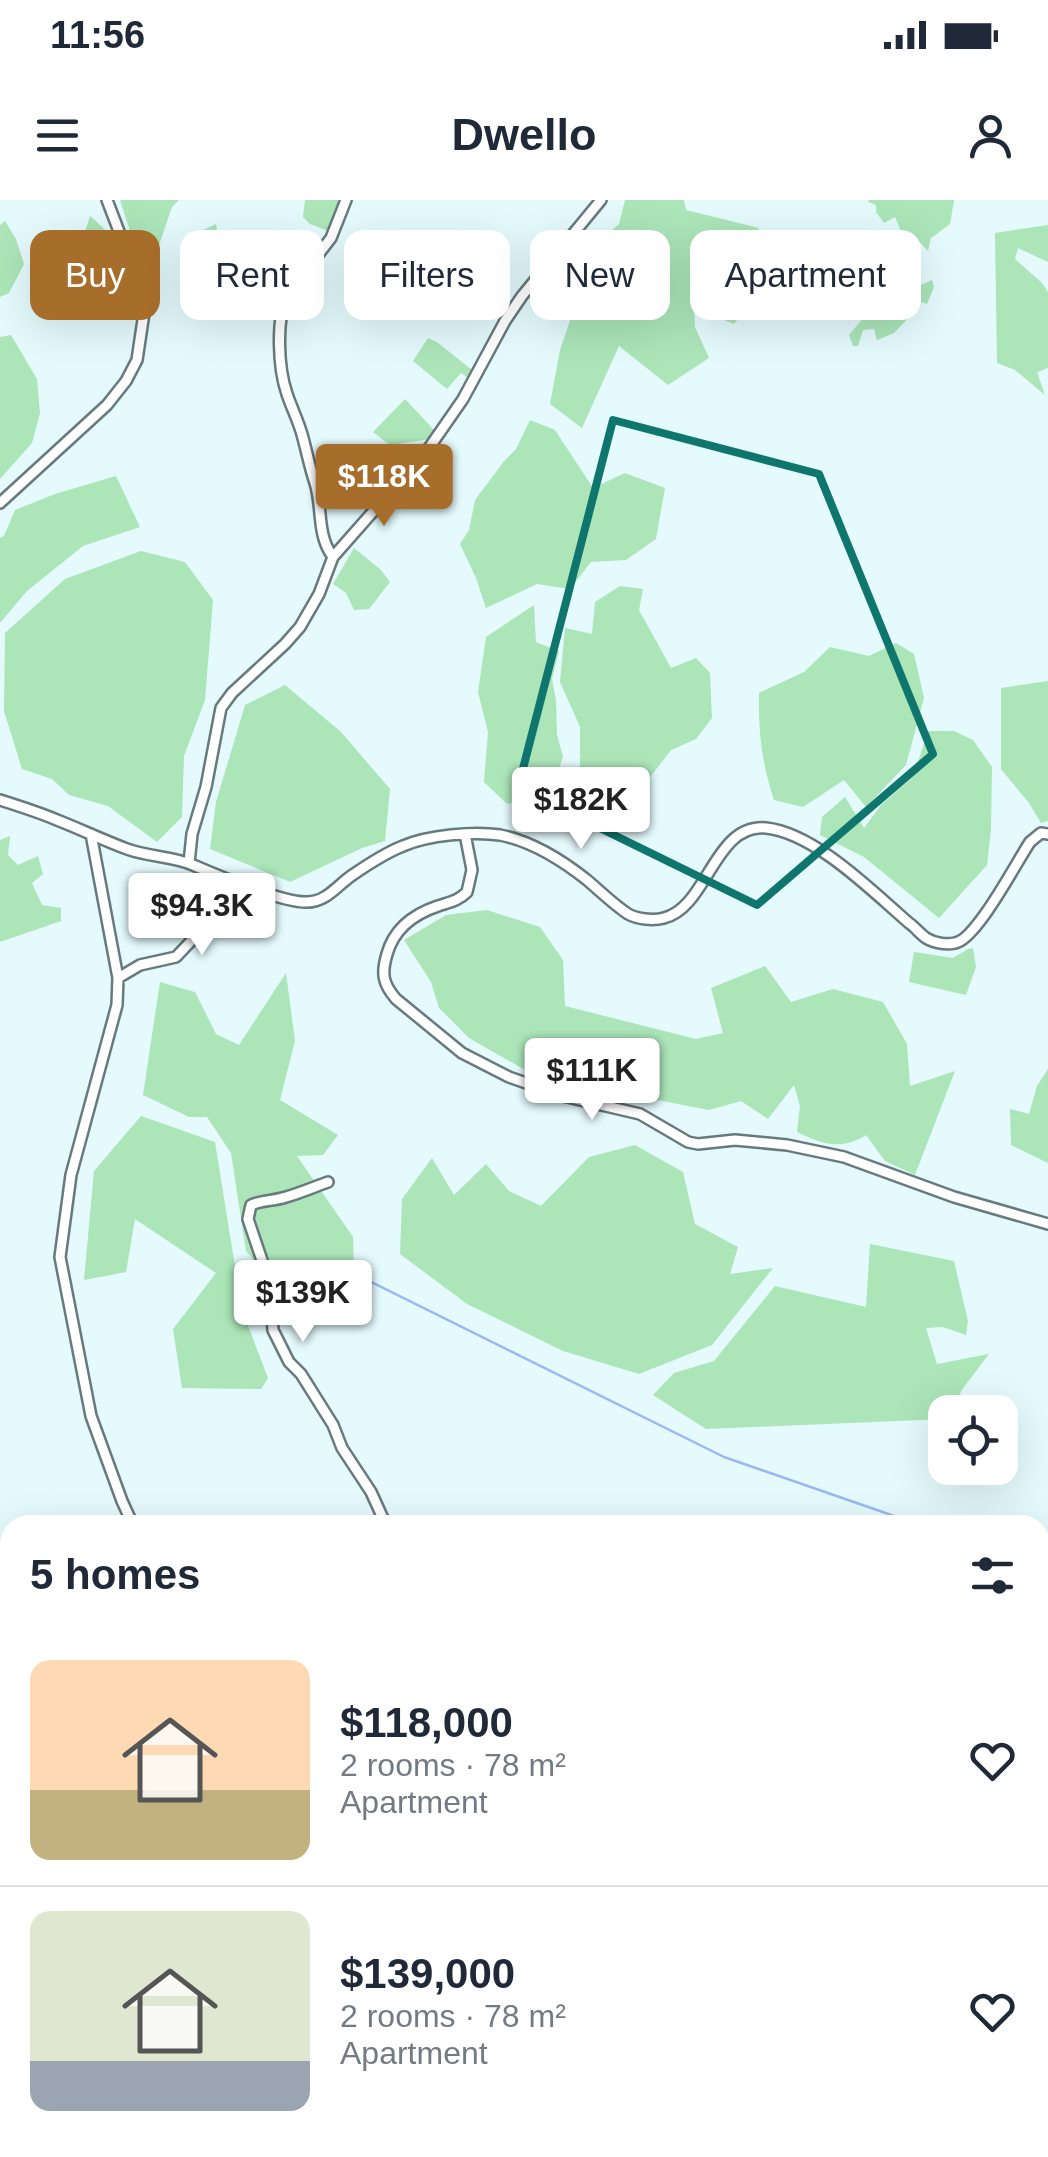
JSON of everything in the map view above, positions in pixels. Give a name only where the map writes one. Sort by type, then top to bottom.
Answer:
[{"type":"street","points":[[0,503],[106,405],[137,360],[144,313],[138,272],[107,200]]},
{"type":"street","points":[[333,557],[324,540],[316,484],[287,394],[280,342],[287,294],[331,238],[346,200]]},
{"type":"street","points":[[188,863],[222,708],[300,627],[319,594],[333,557],[430,448],[522,296],[602,200]]},
{"type":"street","points":[[0,800],[130,850],[188,863],[289,900],[308,902],[325,898],[348,878],[406,844],[465,834],[494,834],[524,842],[558,860],[630,916],[646,919],[666,918],[691,898],[741,832],[778,830],[816,847],[926,939],[950,944],[962,942],[983,919],[1030,842],[1048,834]]},
{"type":"street","points":[[90,834],[118,978],[118,1005],[70,1176],[60,1257],[91,1416],[128,1515]]},
{"type":"street","points":[[465,834],[472,870],[467,892],[453,902],[422,913],[394,934],[383,977],[396,999],[462,1053],[563,1096],[640,1114],[688,1142],[769,1143],[844,1157],[954,1197],[1048,1224]]},
{"type":"street","points":[[118,978],[140,965],[176,957],[245,884]]},
{"type":"street","points":[[328,1182],[279,1200],[251,1205],[248,1220],[270,1284],[273,1330],[289,1362],[333,1424],[342,1448],[381,1515]]},
{"type":"highlighted area","points":[[613,420],[819,474],[933,754],[757,905],[518,788]]},
{"type":"green space","points":[[120,200],[179,200],[172,207],[160,242],[160,230],[130,230]]},
{"type":"green space","points":[[305,200],[341,200],[328,231],[303,217]]},
{"type":"green space","points":[[625,200],[684,200],[686,210],[759,228],[690,230],[690,320],[695,320],[709,358],[668,385],[619,346],[582,428],[550,404],[570,320],[670,320],[670,230],[612,230],[619,224]]},
{"type":"green space","points":[[954,200],[950,224],[931,238],[928,251],[921,244],[921,230],[900,230],[895,217],[884,223],[876,205],[868,202]]},
{"type":"green space","points":[[90,216],[105,230],[86,230]]},
{"type":"green space","points":[[5,221],[24,264],[9,293],[0,297],[0,225]]},
{"type":"green space","points":[[1048,225],[1048,262],[1018,248],[1015,259],[1048,292],[1048,368],[1037,372],[1045,395],[1015,370],[997,363],[995,233]]},
{"type":"green space","points":[[932,280],[934,287],[927,304],[921,302],[921,285]]},
{"type":"green space","points":[[862,320],[906,320],[894,333],[877,340],[874,329],[863,330],[858,346],[853,346],[849,335]]},
{"type":"green space","points":[[11,335],[37,379],[40,413],[32,443],[0,479],[0,337]]},
{"type":"green space","points":[[428,338],[472,370],[468,378],[461,373],[447,389],[413,361]]},
{"type":"green space","points":[[405,399],[435,431],[430,439],[390,445],[373,432]]},
{"type":"green space","points":[[530,420],[555,430],[593,488],[625,473],[665,488],[656,539],[626,560],[591,562],[570,589],[537,584],[486,608],[460,544],[469,530],[475,500],[516,449]]},
{"type":"green space","points":[[116,476],[140,527],[83,546],[27,591],[0,623],[0,538],[15,510]]},
{"type":"green space","points":[[354,548],[390,582],[369,609],[354,610],[346,593],[333,584]]},
{"type":"green space","points":[[141,551],[185,562],[213,600],[205,700],[184,756],[182,817],[157,842],[108,806],[69,795],[52,779],[22,769],[4,711],[5,633],[65,579]]},
{"type":"green space","points":[[620,586],[643,589],[639,610],[671,668],[696,658],[710,673],[712,718],[696,739],[671,750],[648,780],[580,769],[580,727],[560,682],[565,628],[592,634],[595,602]]},
{"type":"green space","points":[[534,605],[536,642],[559,651],[552,679],[563,757],[550,794],[507,804],[484,782],[488,732],[478,692],[486,637]]},
{"type":"green space","points":[[896,643],[914,654],[924,698],[906,765],[866,807],[844,780],[803,807],[774,800],[762,747],[759,693],[804,672],[830,647],[869,656]]},
{"type":"green space","points":[[1048,681],[1048,821],[1041,823],[1001,769],[1001,688]]},
{"type":"green space","points":[[285,685],[341,732],[390,789],[385,841],[290,882],[210,849],[216,802],[245,705]]},
{"type":"green space","points":[[928,731],[954,731],[973,740],[992,767],[987,865],[939,918],[864,857],[820,835],[822,817],[845,797],[864,828],[881,805],[913,777]]},
{"type":"green space","points":[[10,836],[8,855],[18,865],[38,856],[43,874],[32,883],[42,905],[61,908],[61,921],[0,942],[0,840]]},
{"type":"green space","points":[[487,910],[540,927],[563,960],[565,1006],[696,1039],[723,1033],[711,988],[765,966],[791,1002],[833,989],[883,1002],[907,1044],[910,1086],[955,1071],[915,1175],[885,1161],[866,1135],[848,1143],[832,1144],[797,1132],[800,1106],[794,1085],[768,1119],[741,1101],[709,1110],[537,1077],[469,1038],[439,1008],[431,982],[404,940],[446,915]]},
{"type":"green space","points":[[973,948],[976,967],[966,995],[909,982],[914,952],[953,958]]},
{"type":"green space","points":[[286,973],[295,1041],[280,1100],[338,1135],[323,1155],[297,1156],[353,1237],[355,1301],[307,1322],[246,1251],[231,1153],[207,1117],[189,1117],[143,1095],[160,982],[195,992],[216,1034],[239,1045]]},
{"type":"green space","points":[[1048,1069],[1048,1163],[1011,1145],[1010,1109],[1029,1114],[1037,1086]]},
{"type":"green space","points":[[141,1116],[215,1142],[242,1310],[268,1378],[261,1389],[182,1388],[173,1329],[216,1273],[135,1219],[126,1272],[84,1280],[94,1171]]},
{"type":"green space","points":[[635,1145],[683,1172],[695,1224],[738,1247],[730,1274],[773,1268],[712,1345],[639,1374],[563,1351],[467,1304],[400,1254],[402,1199],[432,1158],[454,1195],[486,1164],[509,1191],[541,1206],[589,1157]]},
{"type":"green space","points":[[870,1244],[954,1261],[968,1321],[966,1335],[943,1327],[926,1328],[937,1364],[989,1354],[960,1395],[928,1395],[928,1420],[706,1429],[653,1395],[674,1373],[714,1361],[775,1286],[866,1307]]},
{"type":"waterway","points":[[347,1270],[724,1457],[891,1515]]}]
